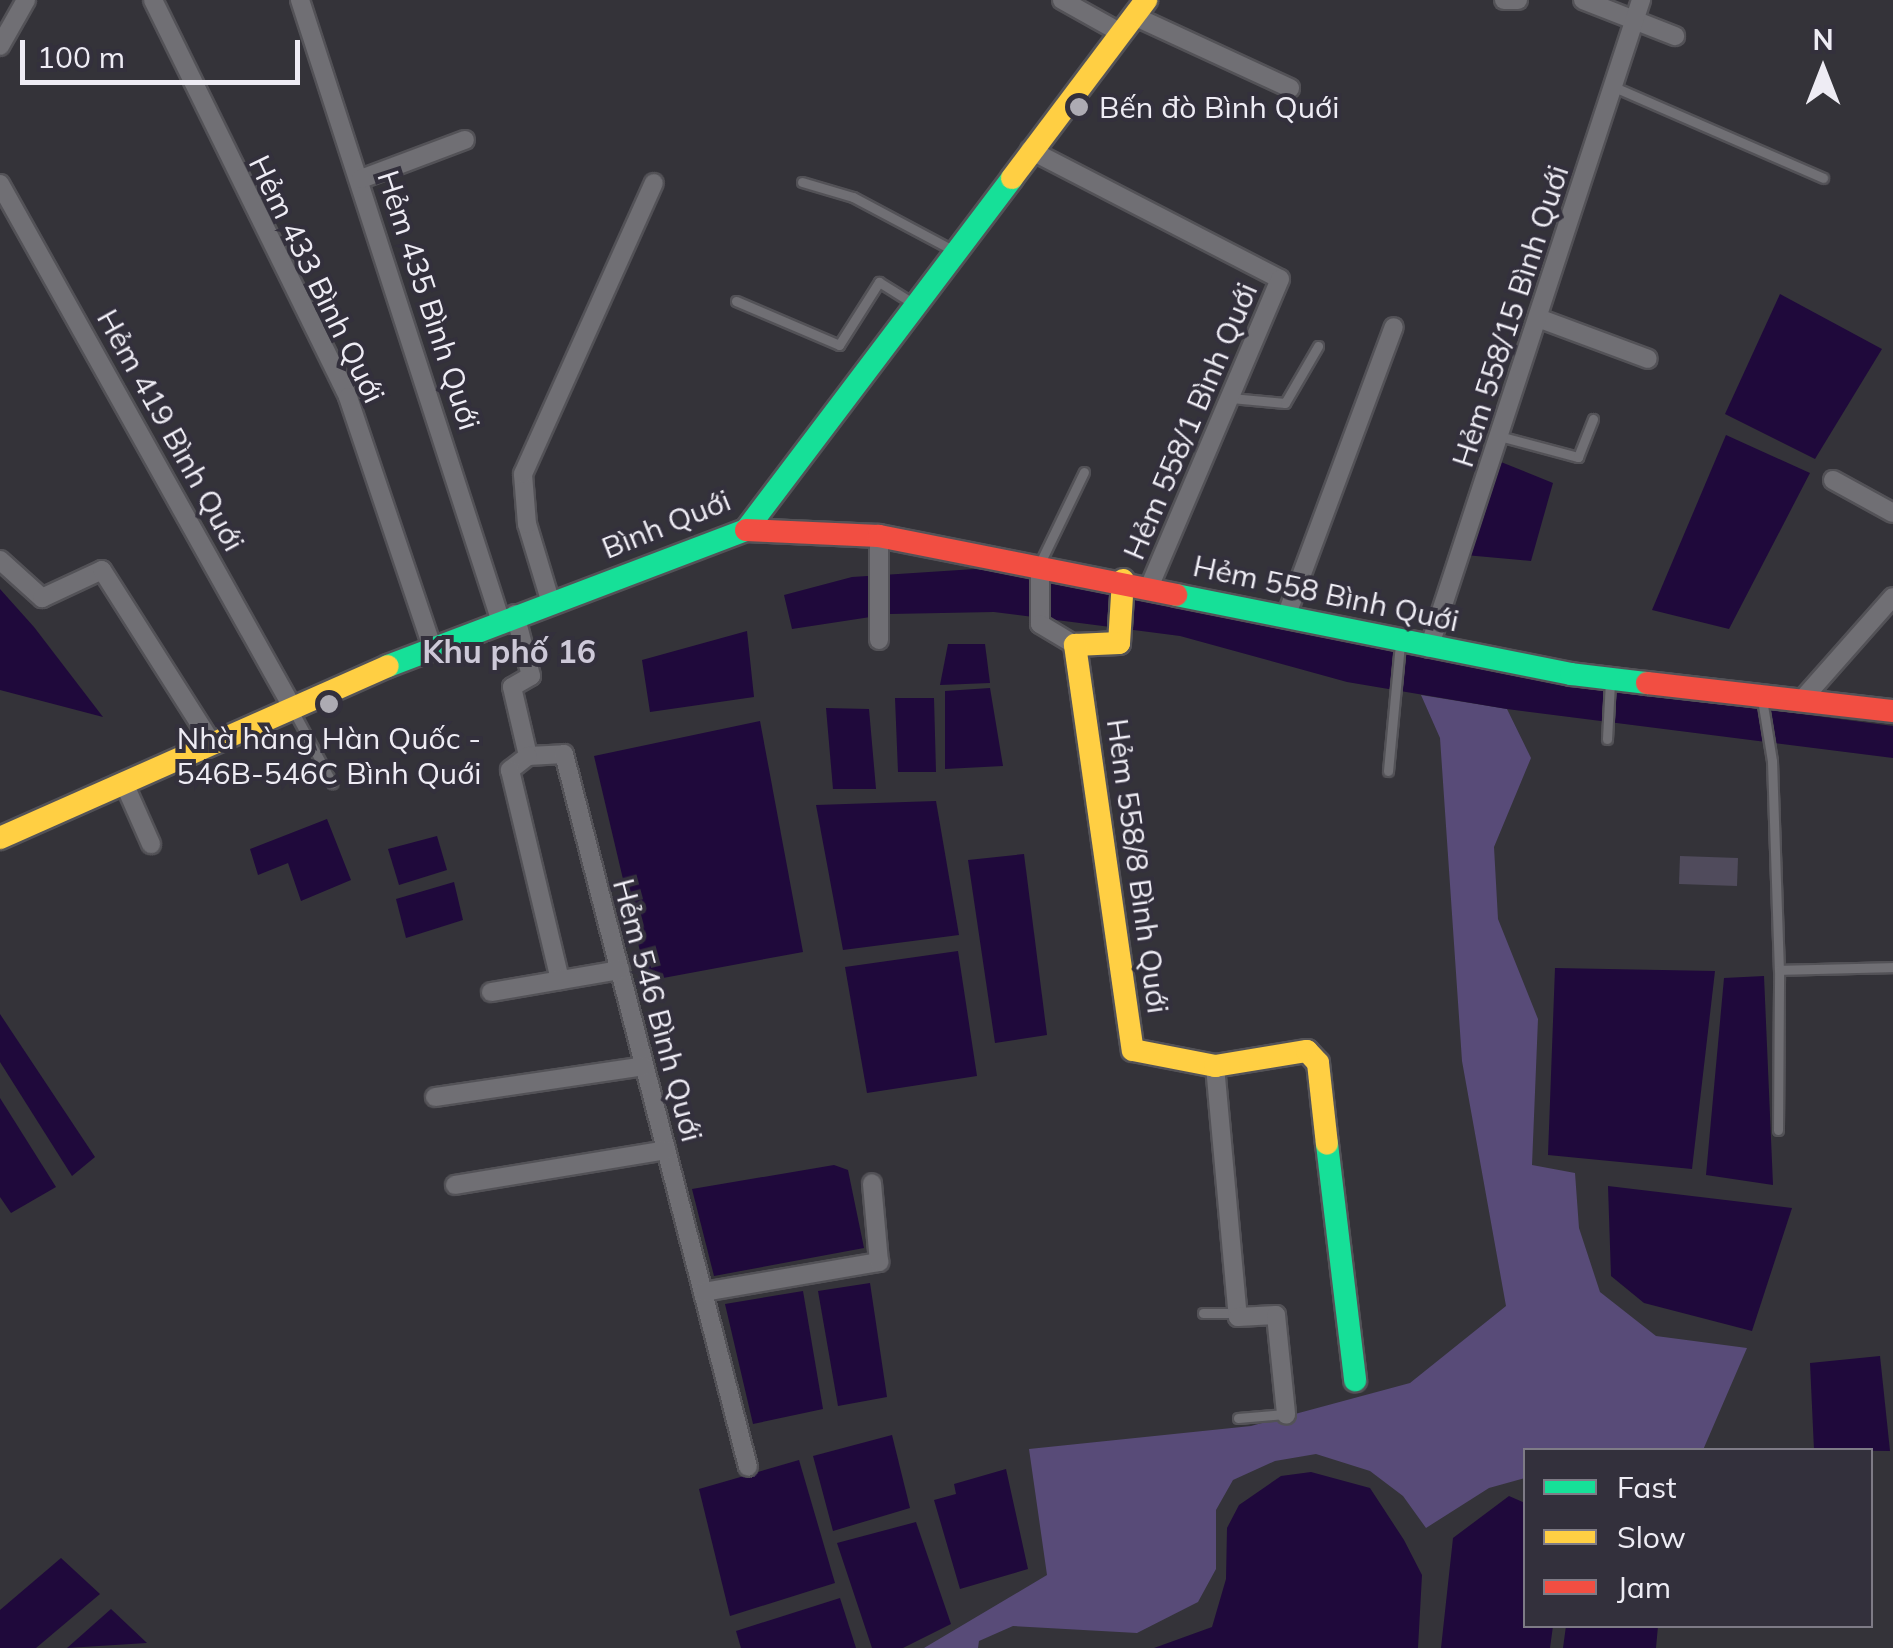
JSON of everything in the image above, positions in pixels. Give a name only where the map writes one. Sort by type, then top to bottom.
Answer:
[{"type":"street","points":[[0,46],[26,0]]},
{"type":"street","name":"Hẻm 433 Bình Quới","points":[[154,0],[348,396],[432,646]]},
{"type":"street","name":"Hẻm 435 Bình Quới","points":[[300,0],[508,616]]},
{"type":"street","points":[[1062,0],[1134,16],[1290,88]]},
{"type":"street","points":[[1504,0],[1518,0]]},
{"type":"street","points":[[1582,0],[1675,36]]},
{"type":"street","name":"Hẻm 558/15 Bình Quới","points":[[1429,648],[1642,0]]},
{"type":"street","name":"Bình Quới","points":[[0,838],[212,743],[295,713],[432,646],[746,530],[1134,16]]},
{"type":"street","points":[[361,179],[465,140]]},
{"type":"street","name":"Hẻm 558/1 Bình Quới","points":[[1030,150],[1280,279],[1150,586]]},
{"type":"street","points":[[550,600],[527,524],[523,474],[654,183]]},
{"type":"street","name":"Hẻm 419 Bình Quới","points":[[0,184],[295,713]]},
{"type":"street","points":[[1538,318],[1648,359]]},
{"type":"street","points":[[1287,614],[1394,327]]},
{"type":"street","points":[[1833,480],[1893,513]]},
{"type":"street","name":"Hẻm 558 Bình Quới","points":[[746,530],[879,536],[1287,614],[1400,645],[1762,698],[1893,711]]},
{"type":"street","points":[[879,536],[879,630]]},
{"type":"street","points":[[0,560],[42,598],[102,570],[212,743]]},
{"type":"street","points":[[1040,568],[1043,628],[1075,646],[1119,642],[1123,584]]},
{"type":"street","points":[[1800,702],[1893,597]]},
{"type":"street","points":[[508,616],[532,676],[512,688],[528,756],[510,770],[560,980]]},
{"type":"street","name":"Hẻm 558/8 Bình Quới","points":[[1075,646],[1133,1057],[1215,1066],[1308,1051],[1318,1062],[1356,1380]]},
{"type":"street","name":"Hẻm 546 Bình Quới","points":[[528,756],[564,754],[748,1467]]},
{"type":"street","points":[[124,782],[151,844]]},
{"type":"street","points":[[492,992],[620,970]]},
{"type":"street","points":[[435,1097],[644,1066]]},
{"type":"street","points":[[1215,1066],[1238,1312],[1276,1315],[1286,1414]]},
{"type":"street","points":[[456,1185],[666,1150]]},
{"type":"street","points":[[703,1292],[878,1262],[872,1183]]},
{"type":"lane","points":[[1614,87],[1823,178]]},
{"type":"lane","points":[[802,182],[852,197],[954,251]]},
{"type":"lane","points":[[736,302],[840,345],[879,282],[914,304]]},
{"type":"lane","points":[[1232,398],[1285,404],[1318,346]]},
{"type":"lane","points":[[1499,436],[1578,457],[1594,418]]},
{"type":"lane","points":[[1040,568],[1084,472]]},
{"type":"lane","points":[[1388,771],[1400,645]]},
{"type":"lane","points":[[1606,739],[1610,676]]},
{"type":"lane","points":[[1762,698],[1772,761],[1778,1130]]},
{"type":"lane","points":[[295,713],[332,782]]},
{"type":"lane","points":[[1778,970],[1893,967]]},
{"type":"lane","points":[[1203,1313],[1238,1312]]},
{"type":"lane","points":[[1238,1418],[1286,1414]]},
{"type":"shaded area","points":[[1780,294],[1882,349],[1815,459],[1725,414]]},
{"type":"shaded area","points":[[1726,435],[1810,473],[1729,629],[1652,610]]},
{"type":"shaded area","points":[[1496,460],[1553,483],[1531,561],[1465,555]]},
{"type":"shaded area","points":[[975,569],[1061,580],[1524,678],[1893,726],[1893,758],[1507,709],[1347,682],[1180,636],[994,612],[890,614],[792,629],[784,595],[852,577]]},
{"type":"shaded area","points":[[0,589],[34,627],[103,717],[0,690]]},
{"type":"shaded area","points":[[747,631],[754,697],[650,712],[642,660]]},
{"type":"shaded area","points":[[948,644],[985,644],[990,683],[940,685]]},
{"type":"shaded area","points":[[990,688],[1003,766],[945,769],[945,691]]},
{"type":"shaded area","points":[[1421,695],[1507,709],[1531,758],[1494,847],[1498,919],[1538,1019],[1532,1165],[1575,1173],[1579,1228],[1600,1292],[1656,1336],[1747,1348],[1704,1448],[1523,1448],[1523,1479],[1489,1488],[1426,1528],[1403,1496],[1370,1471],[1316,1454],[1275,1461],[1233,1480],[1216,1510],[1216,1569],[1198,1602],[1137,1633],[1013,1626],[979,1641],[978,1648],[924,1648],[1047,1575],[1029,1449],[1251,1426],[1410,1383],[1506,1306],[1462,1061],[1440,738]]},
{"type":"shaded area","points":[[895,698],[934,698],[936,772],[898,772]]},
{"type":"shaded area","points":[[826,708],[869,709],[876,789],[833,789]]},
{"type":"shaded area","points":[[760,721],[803,952],[647,981],[594,756]]},
{"type":"shaded area","points":[[936,801],[959,935],[843,950],[816,805]]},
{"type":"shaded area","points":[[327,819],[351,880],[301,901],[288,863],[258,875],[250,849]]},
{"type":"shaded area","points":[[437,836],[447,870],[399,885],[388,849]]},
{"type":"shaded area","points":[[1024,854],[1047,1035],[995,1043],[968,860]]},
{"type":"shaded area","points":[[454,882],[463,920],[406,938],[396,899]]},
{"type":"shaded area","points":[[958,951],[977,1076],[867,1093],[845,967]]},
{"type":"shaded area","points":[[1555,968],[1715,971],[1692,1169],[1548,1155]]},
{"type":"shaded area","points":[[1764,976],[1773,1185],[1706,1175],[1724,978]]},
{"type":"shaded area","points":[[0,1014],[95,1157],[72,1176],[0,1062]]},
{"type":"shaded area","points":[[0,1098],[56,1187],[11,1213],[0,1197]]},
{"type":"shaded area","points":[[834,1165],[848,1170],[864,1248],[714,1276],[692,1189]]},
{"type":"shaded area","points":[[1608,1186],[1792,1208],[1752,1331],[1644,1303],[1611,1276]]},
{"type":"shaded area","points":[[870,1283],[887,1397],[838,1406],[818,1291]]},
{"type":"shaded area","points":[[803,1291],[823,1409],[753,1424],[725,1304]]},
{"type":"shaded area","points":[[1880,1356],[1890,1451],[1814,1448],[1810,1363]]},
{"type":"shaded area","points":[[892,1435],[910,1508],[833,1531],[813,1456]]},
{"type":"shaded area","points":[[799,1460],[835,1583],[730,1616],[699,1489]]},
{"type":"shaded area","points":[[1006,1469],[1028,1569],[960,1589],[934,1500],[956,1494],[954,1484]]},
{"type":"shaded area","points":[[1311,1472],[1370,1488],[1404,1540],[1422,1575],[1418,1648],[1154,1648],[1212,1627],[1226,1579],[1227,1528],[1239,1505],[1281,1476]]},
{"type":"shaded area","points":[[1509,1496],[1523,1502],[1523,1628],[1553,1628],[1550,1648],[1441,1648],[1453,1538]]},
{"type":"shaded area","points":[[916,1522],[951,1624],[903,1648],[872,1648],[837,1543]]},
{"type":"shaded area","points":[[61,1558],[100,1594],[36,1648],[0,1648],[0,1610]]},
{"type":"shaded area","points":[[840,1598],[856,1648],[741,1648],[736,1631]]},
{"type":"shaded area","points":[[111,1609],[147,1643],[67,1648]]},
{"type":"shaded area","points":[[1566,1628],[1658,1628],[1656,1648],[1563,1648]]},
{"type":"building","points":[[1680,856],[1738,858],[1737,886],[1679,884]]},
{"type":"traffic: fast","points":[[388,666],[746,530],[1012,178]]},
{"type":"traffic: fast","points":[[1176,595],[1571,674],[1647,683]]},
{"type":"traffic: fast","points":[[1327,1144],[1355,1380]]},
{"type":"traffic: slow","points":[[1012,178],[1146,0]]},
{"type":"traffic: slow","points":[[1123,580],[1119,643],[1075,645],[1133,1050],[1215,1066],[1307,1051],[1318,1063],[1327,1144]]},
{"type":"traffic: slow","points":[[0,838],[388,666]]},
{"type":"traffic: jam","points":[[746,530],[879,536],[1176,595]]},
{"type":"traffic: jam","points":[[1647,683],[1893,711]]},
{"type":"place","name":"Bến đò Bình Quới","points":[[1079,107]]},
{"type":"place","name":"Nhà hàng Hàn Quốc - 546B-546C Bình Quới","points":[[329,704]]},
{"type":"district","name":"Khu phố 16","points":[[509,651]]}]
